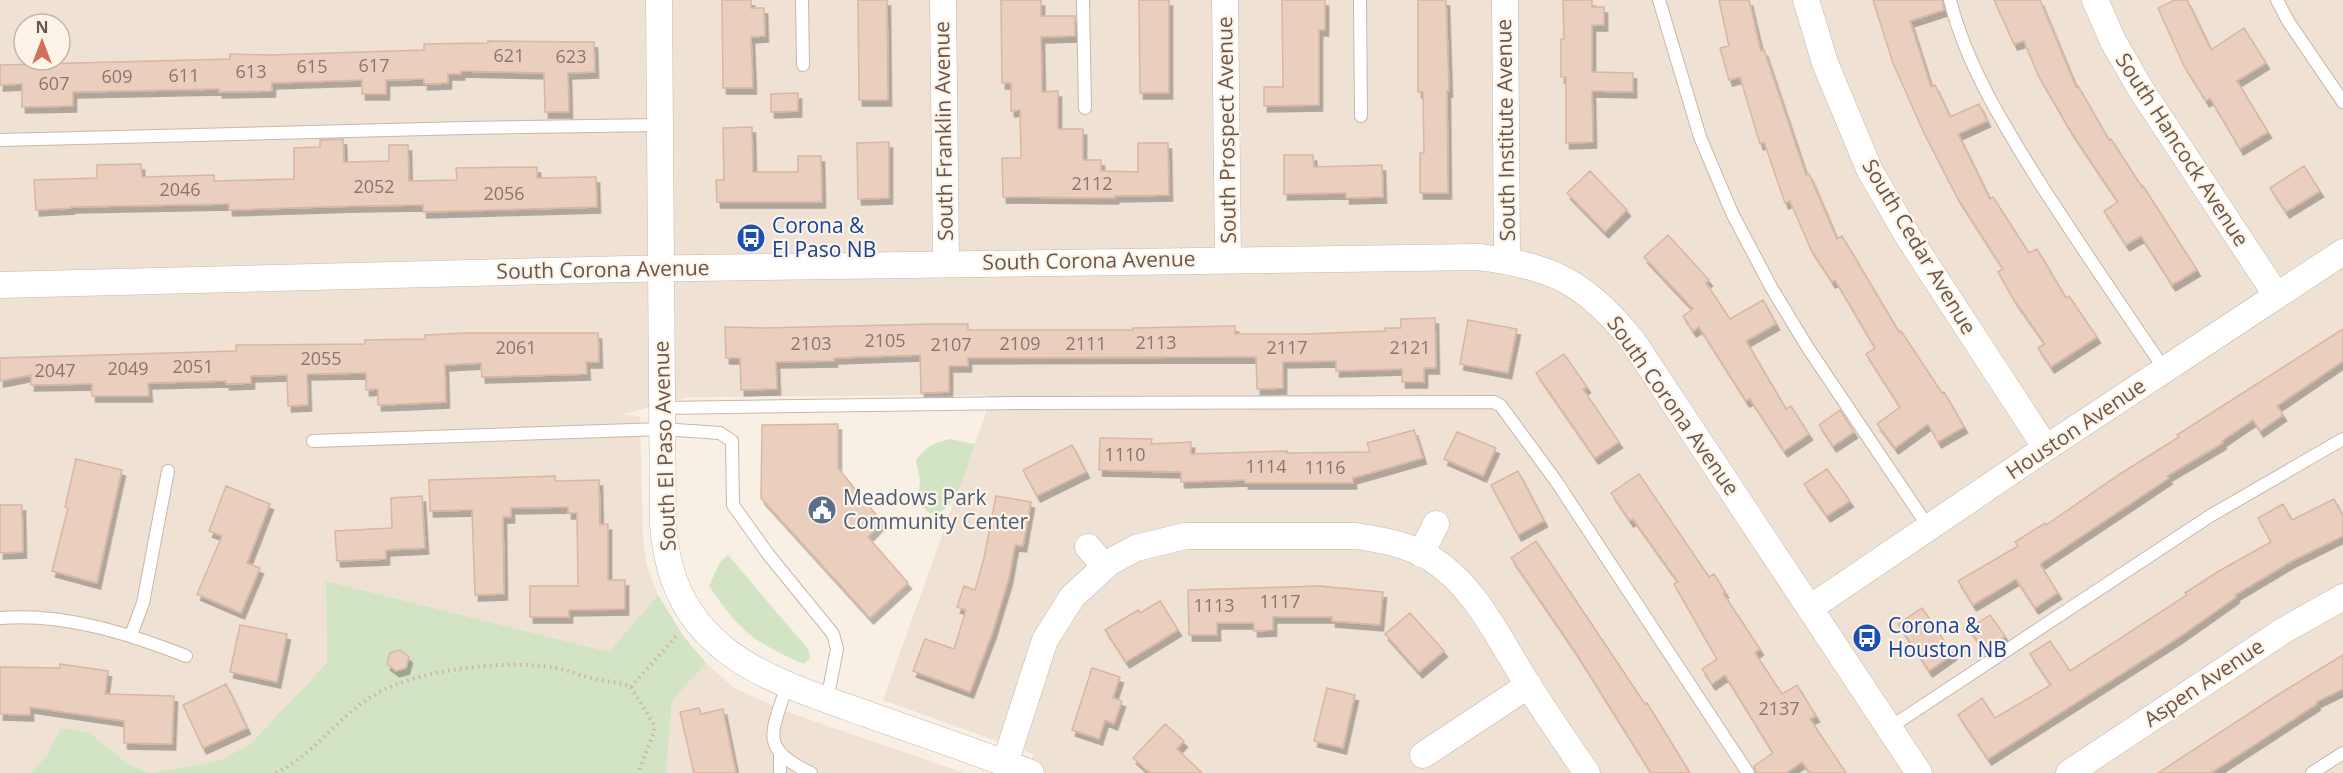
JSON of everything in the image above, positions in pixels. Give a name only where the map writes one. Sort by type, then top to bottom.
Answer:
[{"type":"street","name":"South El Paso Avenue","points":[[659,0],[664,544],[680,596],[695,620],[714,641],[760,674],[1003,768],[1031,773]]},
{"type":"street","name":"South Franklin Avenue","points":[[943,0],[946,263]]},
{"type":"street","name":"South Prospect Avenue","points":[[1225,0],[1228,260]]},
{"type":"street","name":"South Institute Avenue","points":[[1505,0],[1507,260]]},
{"type":"street","name":"South Cedar Avenue","points":[[1806,0],[1825,63],[1870,171],[1904,230],[2046,448]]},
{"type":"street","name":"South Hancock Avenue","points":[[2095,0],[2113,41],[2140,88],[2277,296]]},
{"type":"street","name":"Houston Avenue","points":[[1810,608],[2046,448],[2343,252]]},
{"type":"street","name":"South Corona Avenue","points":[[0,285],[946,263],[1478,257],[1507,260],[1538,267],[1562,278],[1591,296],[1612,315],[1632,340],[1918,773]]},
{"type":"street","points":[[1421,554],[1436,524]]},
{"type":"street","points":[[1003,768],[1046,640],[1072,597],[1104,566],[1137,548],[1185,536],[1356,536],[1405,546],[1453,575],[1469,594],[1587,773]]},
{"type":"street","points":[[1088,547],[1104,566]]},
{"type":"street","name":"Aspen Avenue","points":[[2069,773],[2281,632],[2343,597]]},
{"type":"street","points":[[1423,755],[1529,686]]},
{"type":"lane","points":[[802,0],[803,64]]},
{"type":"lane","points":[[1083,0],[1085,108]]},
{"type":"lane","points":[[1360,0],[1361,116]]},
{"type":"lane","points":[[1659,0],[1700,137],[1732,213],[1771,286],[1808,348],[1929,528]]},
{"type":"lane","points":[[1950,0],[1968,53],[2014,141],[2063,219],[2165,370]]},
{"type":"lane","points":[[2277,0],[2288,21],[2343,102]]},
{"type":"lane","points":[[0,140],[660,125]]},
{"type":"lane","points":[[313,441],[662,418],[1022,403],[1494,402],[1501,406],[1556,481],[1748,773]]},
{"type":"lane","points":[[662,418],[720,433],[732,441],[733,505],[768,554],[833,634],[837,649],[827,700]]},
{"type":"lane","points":[[1889,728],[2210,516],[2343,439]]},
{"type":"lane","points":[[132,635],[144,603],[168,471]]},
{"type":"lane","points":[[0,618],[64,620],[132,635],[186,656]]},
{"type":"lane","points":[[780,773],[780,755],[772,730],[787,686]]},
{"type":"lane","points":[[2312,773],[2343,753]]},
{"type":"lane","points":[[780,755],[811,773]]},
{"type":"path","points":[[631,687],[682,628]]},
{"type":"path","points":[[276,773],[284,771],[375,694],[402,683],[468,668],[520,665],[556,668],[631,687],[654,725],[654,732],[638,773]]},
{"type":"shaded area","points":[[0,0],[2343,0],[2343,773],[1028,773],[1033,754],[883,700],[986,413],[986,395],[688,397],[620,415],[640,416],[643,537],[646,563],[658,595],[609,652],[326,581],[327,663],[251,743],[223,760],[151,773],[128,764],[89,732],[61,728],[47,755],[31,773],[0,773]]},
{"type":"shaded area","points":[[706,663],[733,687],[779,709],[964,773],[666,773],[672,701]]},
{"type":"green space","points":[[950,439],[975,444],[954,499],[939,512],[929,513],[918,501],[920,480],[916,460],[931,446]]},
{"type":"green space","points":[[728,555],[808,649],[810,658],[804,664],[772,649],[749,634],[739,625],[709,586],[720,562]]},
{"type":"green space","points":[[326,581],[609,652],[658,595],[684,637],[706,663],[672,701],[666,773],[151,773],[222,760],[251,743],[327,663]]},
{"type":"green space","points":[[61,728],[89,732],[128,764],[151,773],[31,773],[47,755]]},
{"type":"building","points":[[722,0],[751,0],[751,8],[764,8],[765,36],[751,37],[753,88],[723,88]]},
{"type":"building","points":[[858,0],[887,0],[888,100],[859,100]]},
{"type":"building","points":[[1001,0],[1041,0],[1041,16],[1075,16],[1075,36],[1041,37],[1042,92],[1058,91],[1058,129],[1083,129],[1083,160],[1101,160],[1101,171],[1138,172],[1138,143],[1168,143],[1169,195],[1115,196],[1115,198],[1003,197],[1002,158],[1021,158],[1020,110],[1011,111],[1011,83],[1002,83]]},
{"type":"building","points":[[1139,0],[1169,0],[1169,93],[1140,93]]},
{"type":"building","points":[[1282,0],[1325,0],[1325,30],[1319,30],[1319,105],[1264,106],[1264,87],[1283,87]]},
{"type":"building","points":[[1418,0],[1446,0],[1449,91],[1447,91],[1448,193],[1420,193],[1420,153],[1424,153],[1423,92],[1418,92]]},
{"type":"building","points":[[1563,0],[1592,0],[1592,7],[1604,7],[1604,25],[1592,25],[1592,72],[1633,73],[1633,92],[1592,91],[1593,142],[1566,143],[1566,77],[1561,77],[1561,39],[1564,39]]},
{"type":"building","points":[[1719,0],[1749,0],[1761,51],[1764,50],[1806,175],[1809,174],[1837,239],[1842,236],[1899,332],[1901,331],[1942,393],[1944,392],[1964,427],[1938,442],[1928,424],[1895,448],[1877,424],[1900,407],[1866,354],[1875,348],[1835,280],[1832,282],[1811,250],[1790,201],[1785,203],[1764,142],[1760,144],[1740,77],[1729,80],[1720,48],[1729,46]]},
{"type":"building","points":[[1873,0],[1942,0],[1944,10],[1910,21],[1931,87],[1935,85],[1950,117],[1979,104],[1987,121],[1958,134],[1990,199],[1993,197],[2029,253],[2037,249],[2066,298],[2069,296],[2097,337],[2051,367],[2038,348],[2045,344],[2014,300],[1998,272],[2003,269],[1958,199],[1924,133],[1893,63]]},
{"type":"building","points":[[1994,0],[2040,0],[2076,87],[2078,86],[2109,140],[2111,139],[2143,186],[2197,270],[2172,285],[2141,236],[2126,245],[2104,211],[2118,202],[2071,132],[2038,75],[2024,41],[2014,44]]},
{"type":"building","points":[[2175,0],[2187,0],[2211,50],[2244,28],[2266,63],[2237,81],[2268,132],[2240,149],[2210,98],[2206,101],[2184,66],[2158,8]]},
{"type":"building","points":[[488,41],[594,42],[595,72],[568,73],[569,112],[545,112],[544,73],[461,71],[461,74],[448,74],[448,83],[424,84],[424,79],[386,80],[386,94],[362,94],[362,80],[272,83],[272,91],[219,92],[219,89],[73,92],[73,106],[22,107],[22,84],[0,85],[0,65],[12,65],[12,72],[72,72],[72,63],[230,59],[230,54],[271,55],[424,50],[424,44],[488,43]]},
{"type":"building","points":[[798,93],[798,111],[771,112],[771,94]]},
{"type":"building","points":[[752,127],[753,172],[798,172],[798,156],[821,156],[822,202],[717,202],[716,180],[724,180],[723,128]]},
{"type":"building","points":[[343,139],[344,162],[389,161],[389,145],[408,145],[409,181],[457,180],[456,168],[537,167],[537,178],[596,177],[597,207],[423,212],[423,205],[229,210],[229,204],[71,207],[36,210],[34,180],[97,178],[97,165],[141,164],[142,177],[214,175],[214,181],[294,179],[294,148],[320,147],[320,140]]},
{"type":"building","points":[[889,142],[889,198],[858,199],[857,143]]},
{"type":"building","points":[[1284,155],[1313,155],[1314,167],[1382,165],[1383,197],[1346,198],[1346,193],[1284,194]]},
{"type":"building","points":[[2304,166],[2320,191],[2286,212],[2270,188]]},
{"type":"building","points":[[1590,171],[1627,210],[1605,232],[1567,193]]},
{"type":"building","points":[[1668,235],[1709,280],[1706,283],[1730,319],[1763,300],[1776,324],[1746,341],[1786,409],[1791,406],[1809,434],[1784,451],[1750,399],[1746,401],[1699,327],[1693,331],[1683,316],[1693,309],[1644,257]]},
{"type":"building","points":[[1435,318],[1436,368],[1424,368],[1424,382],[1402,382],[1402,369],[1336,371],[1336,361],[1283,362],[1283,388],[1257,389],[1256,357],[968,358],[968,366],[949,366],[949,392],[921,393],[920,355],[834,358],[834,361],[776,362],[777,389],[741,390],[740,358],[726,358],[725,327],[968,324],[968,330],[1133,330],[1133,328],[1235,326],[1235,334],[1307,334],[1385,331],[1385,328],[1401,328],[1401,319]]},
{"type":"building","points":[[1468,320],[1517,329],[1508,373],[1460,364]]},
{"type":"building","points":[[2343,329],[2343,361],[2277,406],[2283,415],[2260,431],[2253,420],[2222,441],[2223,443],[2167,476],[2169,478],[2040,564],[2058,593],[2035,608],[2016,579],[1973,605],[1958,581],[2018,546],[2015,542],[2045,523],[2046,525],[2179,437],[2177,435]]},
{"type":"building","points":[[598,333],[599,362],[586,362],[587,374],[482,377],[481,363],[445,365],[446,402],[378,405],[378,389],[366,390],[366,373],[307,374],[308,405],[288,406],[287,375],[251,376],[251,383],[226,384],[226,381],[148,383],[149,396],[92,396],[92,384],[31,385],[31,375],[0,381],[0,358],[236,351],[236,345],[365,344],[365,340],[425,339],[425,335]]},
{"type":"building","points":[[1564,354],[1587,387],[1583,389],[1619,442],[1595,458],[1536,373]]},
{"type":"building","points":[[1840,410],[1854,432],[1833,446],[1819,425]]},
{"type":"building","name":"Meadows Park Community Center","points":[[838,424],[838,468],[882,522],[868,537],[908,583],[870,618],[761,498],[762,425]]},
{"type":"building","points":[[1414,430],[1423,458],[1353,478],[1353,483],[1245,483],[1245,480],[1181,482],[1181,472],[1099,470],[1100,438],[1152,439],[1151,444],[1191,442],[1191,454],[1287,451],[1287,453],[1370,452],[1367,443]]},
{"type":"building","points":[[1457,432],[1496,448],[1483,476],[1444,459]]},
{"type":"building","points":[[1072,445],[1086,472],[1037,496],[1023,470]]},
{"type":"building","points":[[76,459],[122,470],[97,583],[52,571],[68,508],[65,507]]},
{"type":"building","points":[[1827,469],[1850,501],[1827,516],[1804,484]]},
{"type":"building","points":[[1518,471],[1544,521],[1518,535],[1491,485]]},
{"type":"building","points":[[1639,474],[1709,577],[1714,574],[1725,592],[1723,593],[1760,649],[1755,653],[1782,694],[1797,685],[1816,716],[1810,719],[1846,773],[1810,773],[1802,762],[1786,773],[1756,773],[1754,766],[1773,753],[1725,675],[1712,684],[1702,669],[1717,659],[1674,584],[1678,582],[1633,519],[1630,521],[1611,493]]},
{"type":"building","points":[[555,476],[555,481],[599,480],[600,525],[608,524],[608,580],[625,580],[625,609],[569,610],[569,617],[530,617],[530,586],[578,586],[577,513],[568,513],[568,507],[511,508],[511,517],[503,517],[504,594],[475,595],[472,510],[430,511],[429,480]]},
{"type":"building","points":[[226,486],[270,504],[247,563],[260,568],[241,613],[197,594],[222,536],[209,531]]},
{"type":"building","points":[[422,496],[425,548],[386,550],[386,559],[337,561],[335,531],[392,528],[391,498]]},
{"type":"building","points":[[996,496],[1031,502],[1023,546],[1015,545],[1009,578],[993,631],[970,692],[913,671],[925,639],[954,649],[966,610],[957,607],[964,586],[975,590],[984,558]]},
{"type":"building","points":[[2334,499],[2343,516],[2343,536],[2292,561],[2235,595],[2236,597],[2178,638],[1988,759],[1958,715],[1982,698],[1995,718],[2051,685],[2030,654],[2050,641],[2070,671],[2187,595],[2185,593],[2219,571],[2271,542],[2258,518],[2283,504],[2292,520]]},
{"type":"building","points":[[0,505],[22,505],[23,552],[0,553]]},
{"type":"building","points":[[1536,541],[1645,704],[1647,703],[1690,773],[1651,773],[1574,650],[1511,558]]},
{"type":"building","points":[[1319,586],[1383,592],[1380,625],[1332,621],[1332,617],[1273,617],[1273,630],[1254,631],[1254,623],[1217,623],[1217,635],[1189,635],[1188,590]]},
{"type":"building","points":[[1160,601],[1178,630],[1126,662],[1105,630],[1138,610],[1140,613]]},
{"type":"building","points":[[1922,608],[1953,654],[1929,671],[1898,624]]},
{"type":"building","points":[[1410,613],[1444,651],[1419,672],[1385,634]]},
{"type":"building","points":[[1990,615],[2005,636],[1984,651],[1969,629]]},
{"type":"building","points":[[240,625],[287,634],[277,682],[230,672]]},
{"type":"building","points":[[400,650],[409,657],[406,668],[396,671],[387,664],[390,653]]},
{"type":"building","points":[[2343,655],[2343,689],[2316,702],[2317,704],[2211,773],[2158,773],[2276,696]]},
{"type":"building","points":[[60,664],[108,671],[105,694],[174,696],[172,744],[124,743],[124,721],[30,707],[30,715],[0,714],[0,667],[60,668]]},
{"type":"building","points":[[1092,668],[1120,677],[1113,698],[1122,701],[1114,724],[1105,720],[1099,739],[1072,730]]},
{"type":"building","points":[[226,684],[247,728],[203,748],[183,705]]},
{"type":"building","points":[[1327,688],[1355,695],[1343,748],[1314,741]]},
{"type":"building","points":[[699,708],[701,714],[723,709],[736,773],[694,773],[680,712]]},
{"type":"building","points":[[1165,724],[1184,741],[1177,749],[1202,773],[1150,773],[1133,758]]},
{"type":"place","name":"Corona & El Paso NB","points":[[751,238]]},
{"type":"place","name":"Meadows Park Community Center","points":[[822,510]]},
{"type":"place","name":"Corona & Houston NB","points":[[1867,638]]}]
